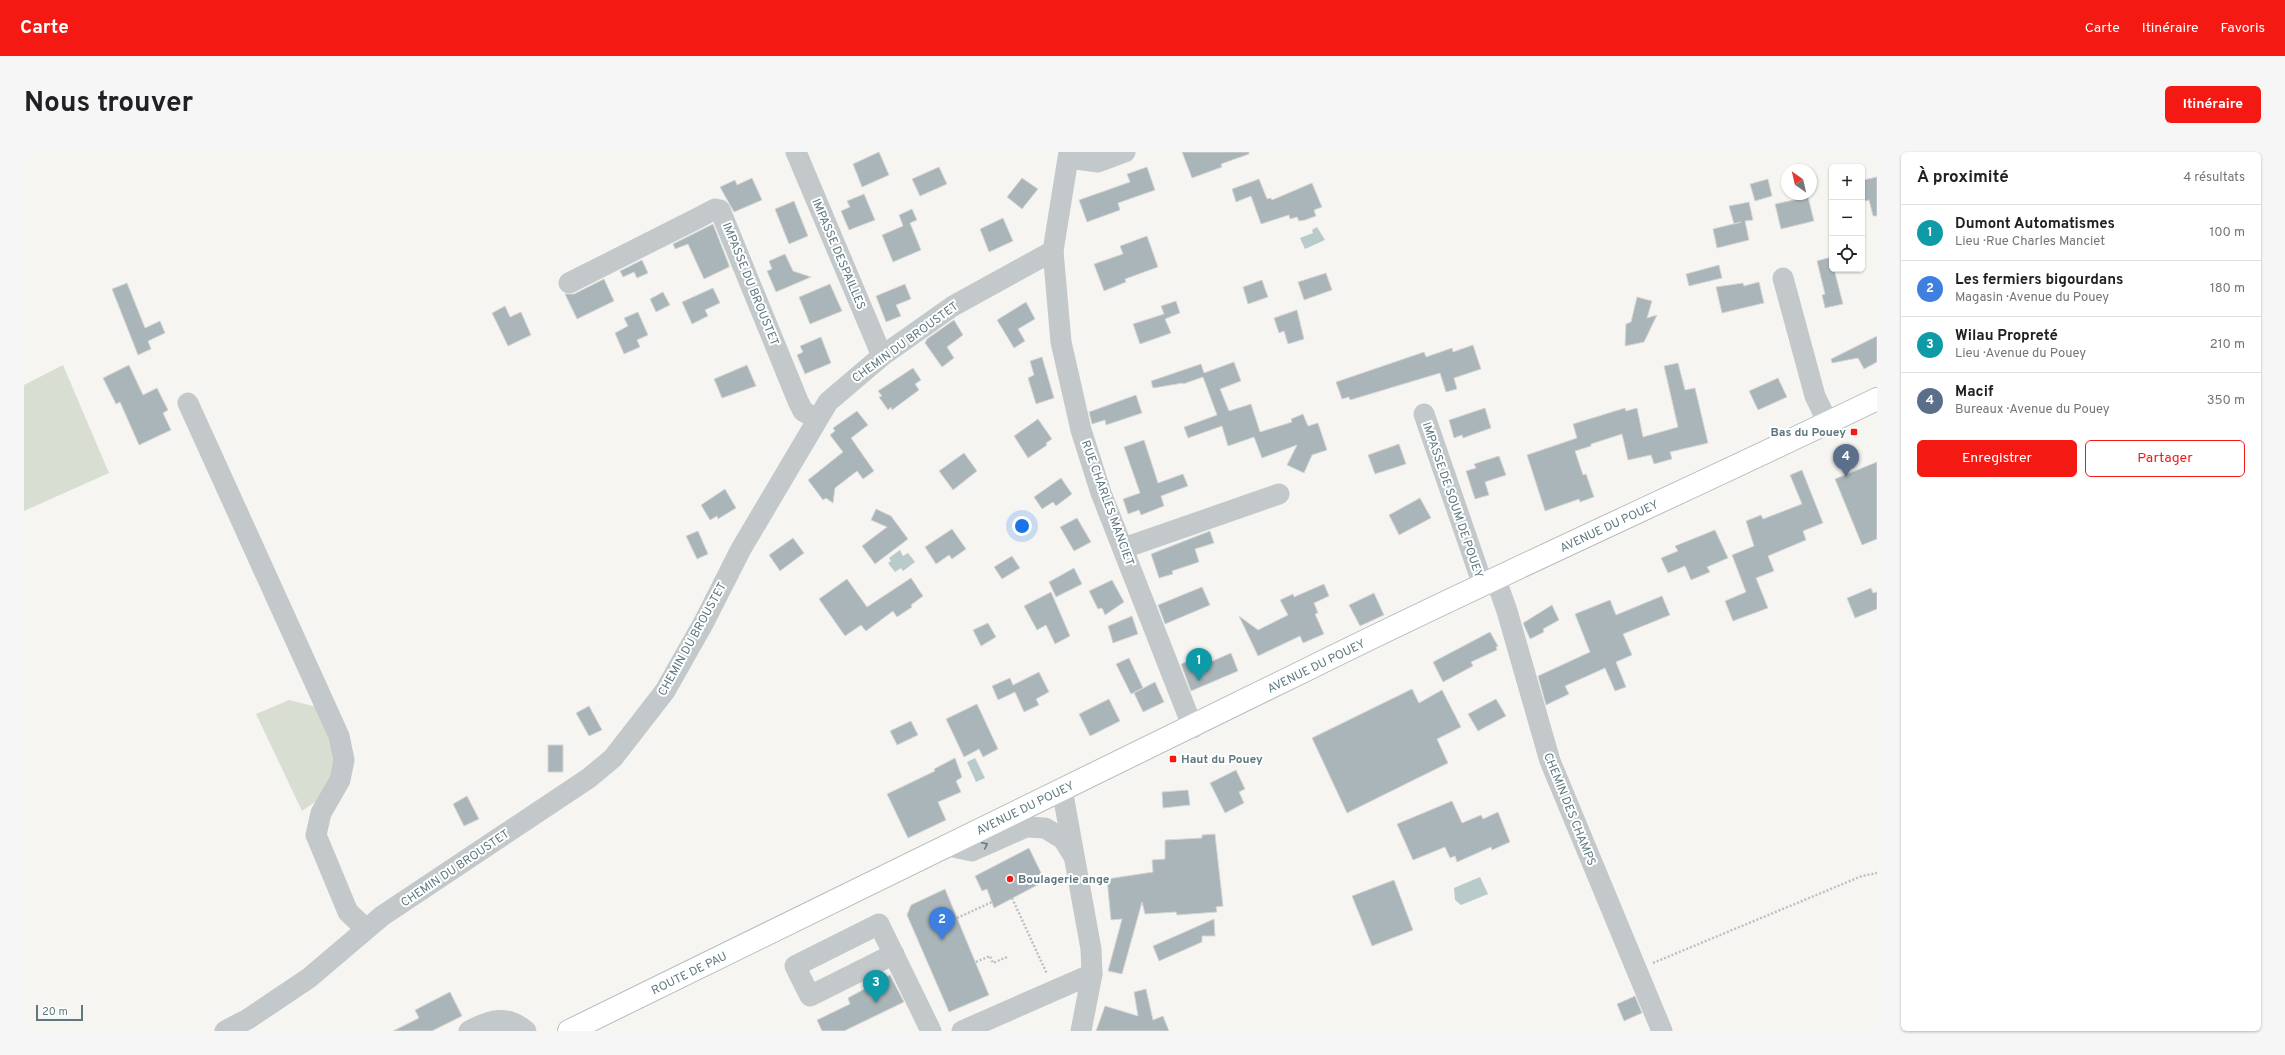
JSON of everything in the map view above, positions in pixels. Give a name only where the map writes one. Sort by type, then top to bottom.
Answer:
[{"type":"main road","name":"AVENUE DU POUEY","points":[[808,915],[1062,789],[1193,728],[1311,668],[1877,399]]},
{"type":"main road","name":"ROUTE DE PAU","points":[[570,1031],[808,915]]},
{"type":"street","name":"IMPASSE DESPAILLES","points":[[796,152],[882,356]]},
{"type":"street","points":[[1069,155],[1098,162],[1126,152]]},
{"type":"street","name":"RUE CHARLES MANCIET","points":[[1069,155],[1053,250],[1061,342],[1081,430],[1101,493],[1124,548],[1165,660],[1193,728]]},
{"type":"street","name":"IMPASSE DU BROUSTET","points":[[569,283],[715,209],[720,210],[744,264],[798,401],[804,411],[816,419]]},
{"type":"street","name":"CHEMIN DU BROUSTET","points":[[225,1031],[248,1019],[309,978],[366,929],[589,778],[613,758],[665,691],[704,622],[741,549],[816,419],[828,402],[882,356],[953,306],[1053,250]]},
{"type":"street","points":[[1783,278],[1815,396],[1828,423]]},
{"type":"street","points":[[188,403],[339,736],[344,760],[340,780],[321,813],[316,835],[348,912],[366,929]]},
{"type":"street","name":"IMPASSE DE SOUM DE POUEY","points":[[1424,414],[1489,583]]},
{"type":"street","points":[[1124,548],[1279,494]]},
{"type":"street","name":"CHEMIN DES CHAMPS","points":[[1489,583],[1506,611],[1550,762],[1662,1031]]},
{"type":"street","points":[[1062,789],[1091,949],[1092,974],[1081,1031]]},
{"type":"street","points":[[948,846],[972,851],[1026,827],[1045,828],[1063,839],[1074,857]]},
{"type":"street","points":[[894,954],[931,1031]]},
{"type":"street","points":[[962,1031],[1092,974]]},
{"type":"street","points":[[469,1031],[484,1023],[500,1019],[517,1023],[526,1031]]},
{"type":"path","points":[[1636,970],[1862,876],[1877,873]]},
{"type":"path","points":[[1012,898],[1054,991]]},
{"type":"path","points":[[957,918],[992,902]]},
{"type":"path","points":[[976,962],[990,956],[993,963],[1007,957]]},
{"type":"shaded area","points":[[1317,227],[1325,240],[1305,249],[1300,238],[1313,233],[1312,230]]},
{"type":"shaded area","points":[[63,365],[109,473],[24,511],[24,385]]},
{"type":"shaded area","points":[[900,550],[903,556],[908,553],[915,562],[903,571],[901,568],[895,572],[888,563],[891,561],[889,558]]},
{"type":"shaded area","points":[[289,700],[321,708],[337,768],[325,795],[302,811],[256,714]]},
{"type":"shaded area","points":[[975,758],[985,778],[976,782],[967,762]]},
{"type":"shaded area","points":[[1480,877],[1488,894],[1461,905],[1455,900],[1454,888]]},
{"type":"building","points":[[879,152],[889,175],[862,187],[853,164]]},
{"type":"building","points":[[1182,152],[1249,152],[1249,154],[1221,164],[1222,167],[1192,178]]},
{"type":"building","points":[[939,167],[947,184],[920,196],[912,179]]},
{"type":"building","points":[[1147,167],[1155,190],[1118,203],[1120,210],[1087,222],[1079,200],[1130,182],[1127,174]]},
{"type":"building","points":[[1877,177],[1877,216],[1873,216],[1869,200],[1865,201],[1865,180]]},
{"type":"building","points":[[752,178],[762,200],[734,212],[720,187],[735,180],[737,185]]},
{"type":"building","points":[[1022,178],[1038,189],[1022,209],[1007,197]]},
{"type":"building","points":[[1259,179],[1267,199],[1271,198],[1272,200],[1312,183],[1322,207],[1314,210],[1316,216],[1305,220],[1299,221],[1297,217],[1290,219],[1289,215],[1261,224],[1251,196],[1236,202],[1232,189]]},
{"type":"building","points":[[1768,179],[1772,196],[1755,201],[1750,184]]},
{"type":"building","points":[[864,194],[875,220],[849,230],[841,211],[850,207],[847,201]]},
{"type":"building","points":[[1794,200],[1809,200],[1814,221],[1781,229],[1775,204]]},
{"type":"building","points":[[794,201],[808,236],[789,244],[775,209]]},
{"type":"building","points":[[1749,202],[1753,220],[1745,221],[1749,240],[1717,248],[1713,229],[1734,224],[1729,206]]},
{"type":"building","points":[[912,209],[917,220],[910,223],[921,250],[893,262],[882,235],[903,226],[899,215]]},
{"type":"building","points":[[1003,218],[1013,241],[989,252],[980,229]]},
{"type":"building","points":[[713,224],[729,267],[704,279],[688,244],[675,249],[673,244]]},
{"type":"building","points":[[1147,236],[1158,267],[1125,279],[1126,282],[1104,291],[1094,264],[1123,254],[1120,246]]},
{"type":"building","points":[[785,254],[793,271],[811,277],[776,292],[767,271],[772,269],[769,261]]},
{"type":"building","points":[[1829,258],[1829,272],[1835,272],[1843,304],[1825,308],[1822,295],[1825,294],[1817,261]]},
{"type":"building","points":[[642,260],[648,273],[637,278],[634,272],[623,277],[620,271]]},
{"type":"building","points":[[1719,265],[1722,278],[1689,286],[1686,274]]},
{"type":"building","points":[[1326,273],[1332,290],[1304,300],[1298,282]]},
{"type":"building","points":[[604,279],[614,301],[577,319],[565,294],[574,294]]},
{"type":"building","points":[[1262,280],[1268,297],[1248,304],[1243,287]]},
{"type":"building","points":[[1759,282],[1764,303],[1722,313],[1716,287],[1743,283],[1744,286]]},
{"type":"building","points":[[127,283],[145,328],[160,321],[165,333],[148,341],[151,349],[138,355],[112,289]]},
{"type":"building","points":[[830,284],[842,311],[810,324],[799,297]]},
{"type":"building","points":[[905,284],[911,299],[896,305],[901,316],[886,322],[876,296]]},
{"type":"building","points":[[713,288],[720,303],[705,310],[708,316],[692,324],[682,302]]},
{"type":"building","points":[[663,292],[670,305],[656,312],[650,299]]},
{"type":"building","points":[[1637,297],[1652,301],[1647,318],[1657,315],[1644,342],[1625,346],[1626,324],[1631,322]]},
{"type":"building","points":[[1176,301],[1180,313],[1165,319],[1171,333],[1140,344],[1133,324],[1164,314],[1161,306]]},
{"type":"building","points":[[1026,302],[1035,319],[1018,329],[1025,341],[1014,348],[997,320]]},
{"type":"building","points":[[505,306],[510,317],[521,312],[531,335],[508,346],[492,313]]},
{"type":"building","points":[[1297,310],[1304,339],[1288,344],[1284,331],[1279,333],[1274,318]]},
{"type":"building","points":[[638,312],[648,335],[637,340],[640,347],[624,354],[615,333],[628,326],[624,318]]},
{"type":"building","points":[[954,320],[963,335],[947,347],[954,358],[942,367],[925,343],[927,339]]},
{"type":"building","points":[[1877,336],[1877,362],[1864,369],[1858,358],[1832,363],[1831,359]]},
{"type":"building","points":[[821,337],[831,363],[805,374],[797,355],[803,352],[800,346]]},
{"type":"building","points":[[1473,345],[1481,369],[1454,378],[1457,389],[1446,392],[1440,373],[1350,400],[1349,397],[1342,399],[1336,382],[1424,352],[1426,357],[1452,348],[1453,352]]},
{"type":"building","points":[[1042,357],[1054,398],[1036,404],[1028,378],[1034,375],[1030,361]]},
{"type":"building","points":[[1234,362],[1241,381],[1220,389],[1229,411],[1251,404],[1260,432],[1292,422],[1291,419],[1303,414],[1308,426],[1318,423],[1327,450],[1312,455],[1304,473],[1287,465],[1297,445],[1262,458],[1254,437],[1228,446],[1222,426],[1188,438],[1184,427],[1217,415],[1203,377],[1183,384],[1153,388],[1151,381],[1201,364],[1204,373]]},
{"type":"building","points":[[1678,363],[1685,390],[1695,388],[1708,443],[1670,452],[1672,459],[1654,464],[1651,455],[1628,460],[1622,434],[1591,444],[1591,446],[1575,451],[1583,475],[1586,474],[1594,497],[1580,502],[1579,499],[1545,511],[1527,455],[1577,438],[1573,424],[1625,408],[1626,411],[1637,408],[1643,437],[1678,427],[1664,366]]},
{"type":"building","points":[[129,365],[143,395],[157,388],[168,410],[163,413],[171,430],[139,445],[120,402],[116,404],[103,378]]},
{"type":"building","points":[[747,365],[756,386],[722,398],[714,379]]},
{"type":"building","points":[[913,368],[921,380],[915,384],[919,390],[892,410],[891,407],[888,410],[879,397],[882,396],[878,391]]},
{"type":"building","points":[[1778,378],[1787,397],[1758,410],[1749,391]]},
{"type":"building","points":[[1136,395],[1142,413],[1106,425],[1105,420],[1092,424],[1089,412]]},
{"type":"building","points":[[1485,408],[1491,428],[1463,438],[1462,435],[1454,438],[1449,420]]},
{"type":"building","points":[[857,411],[868,425],[851,438],[874,471],[863,479],[857,471],[835,488],[833,503],[826,498],[823,500],[808,480],[843,452],[830,435],[835,431],[833,428]]},
{"type":"building","points":[[1038,419],[1052,439],[1046,443],[1047,445],[1028,458],[1014,436]]},
{"type":"building","points":[[1144,440],[1158,483],[1183,474],[1188,486],[1161,496],[1164,506],[1141,515],[1139,510],[1128,514],[1123,499],[1140,493],[1124,447]]},
{"type":"building","points":[[1399,444],[1406,464],[1375,474],[1368,455]]},
{"type":"building","points":[[964,453],[977,471],[953,490],[939,471]]},
{"type":"building","points":[[1499,456],[1506,475],[1485,482],[1489,495],[1475,499],[1466,471],[1476,468],[1474,464]]},
{"type":"building","points":[[1877,462],[1877,539],[1862,545],[1835,479]]},
{"type":"building","points":[[1802,470],[1823,523],[1803,531],[1806,540],[1768,556],[1774,571],[1756,578],[1768,608],[1733,621],[1725,601],[1746,592],[1732,555],[1754,546],[1746,521],[1761,515],[1763,519],[1802,504],[1790,475]]},
{"type":"building","points":[[1061,478],[1072,494],[1056,506],[1053,502],[1042,509],[1034,497]]},
{"type":"building","points":[[725,489],[736,508],[718,519],[717,516],[710,520],[701,505]]},
{"type":"building","points":[[1420,498],[1431,518],[1399,535],[1389,515]]},
{"type":"building","points":[[876,509],[891,516],[908,539],[875,564],[862,546],[887,527],[871,520]]},
{"type":"building","points":[[1077,518],[1091,542],[1074,551],[1060,527]]},
{"type":"building","points":[[952,529],[966,549],[952,559],[949,555],[936,564],[925,547]]},
{"type":"building","points":[[1715,530],[1728,558],[1707,567],[1710,572],[1691,580],[1685,566],[1668,573],[1661,558],[1678,551],[1675,546]]},
{"type":"building","points":[[698,531],[708,554],[697,559],[686,536]]},
{"type":"building","points":[[1210,531],[1214,543],[1195,549],[1199,562],[1172,571],[1173,574],[1159,578],[1151,554]]},
{"type":"building","points":[[793,538],[804,553],[780,571],[769,555]]},
{"type":"building","points":[[1012,556],[1020,568],[1002,579],[994,567]]},
{"type":"building","points":[[1074,568],[1082,584],[1056,597],[1049,582]]},
{"type":"building","points":[[911,578],[923,596],[911,605],[912,607],[897,617],[893,611],[866,631],[861,625],[845,636],[819,599],[847,579],[867,607]]},
{"type":"building","points":[[1112,580],[1124,602],[1105,615],[1102,608],[1098,609],[1089,591]]},
{"type":"building","points":[[1324,584],[1329,596],[1314,603],[1318,613],[1315,614],[1324,634],[1303,643],[1300,636],[1258,656],[1239,616],[1258,630],[1288,615],[1280,600],[1293,594],[1294,597]]},
{"type":"building","points":[[1202,587],[1210,605],[1165,624],[1158,605]]},
{"type":"building","points":[[1871,588],[1873,593],[1877,592],[1877,609],[1855,618],[1847,598]]},
{"type":"building","points":[[1051,592],[1070,636],[1055,644],[1046,625],[1037,630],[1024,606]]},
{"type":"building","points":[[1374,593],[1384,615],[1360,626],[1349,605]]},
{"type":"building","points":[[1662,596],[1670,615],[1623,634],[1632,655],[1616,662],[1626,687],[1615,691],[1605,668],[1565,686],[1569,694],[1546,705],[1538,676],[1590,652],[1575,614],[1610,600],[1616,615]]},
{"type":"building","points":[[1552,605],[1559,620],[1543,629],[1544,632],[1530,639],[1523,623]]},
{"type":"building","points":[[1132,616],[1138,634],[1113,643],[1108,626]]},
{"type":"building","points":[[988,623],[996,637],[981,646],[973,630]]},
{"type":"building","points":[[1490,632],[1498,646],[1496,647],[1497,650],[1471,662],[1473,666],[1443,682],[1433,662]]},
{"type":"building","points":[[1231,653],[1238,671],[1191,691],[1181,664],[1195,658],[1199,667]]},
{"type":"building","points":[[1129,658],[1143,688],[1131,694],[1116,664]]},
{"type":"building","points":[[1039,672],[1049,692],[1036,699],[1039,705],[1024,712],[1015,692],[998,700],[992,686],[1010,678],[1013,685]]},
{"type":"building","points":[[1155,682],[1164,702],[1143,712],[1134,693]]},
{"type":"building","points":[[1412,689],[1419,703],[1442,690],[1461,727],[1437,739],[1448,763],[1347,813],[1312,738]]},
{"type":"building","points":[[1109,699],[1120,721],[1090,736],[1079,714]]},
{"type":"building","points":[[1496,699],[1506,716],[1478,731],[1468,714]]},
{"type":"building","points":[[977,704],[998,749],[983,757],[979,749],[964,757],[946,719]]},
{"type":"building","points":[[589,706],[602,730],[589,736],[576,713]]},
{"type":"building","points":[[911,721],[918,735],[897,745],[890,731]]},
{"type":"building","points":[[548,745],[563,745],[563,772],[548,772]]},
{"type":"building","points":[[955,758],[962,777],[956,781],[961,792],[938,802],[946,820],[908,838],[887,794],[935,771],[934,769]]},
{"type":"building","points":[[1236,770],[1245,789],[1239,792],[1244,803],[1225,813],[1210,783]]},
{"type":"building","points":[[1188,790],[1190,805],[1163,808],[1162,792]]},
{"type":"building","points":[[467,796],[479,819],[464,826],[453,804]]},
{"type":"building","points":[[1452,801],[1462,823],[1481,815],[1483,819],[1498,812],[1510,842],[1492,850],[1491,847],[1457,862],[1455,856],[1450,858],[1445,847],[1413,860],[1397,824]]},
{"type":"building","points":[[1215,834],[1223,906],[1216,907],[1217,912],[1177,915],[1176,912],[1145,914],[1142,902],[1122,974],[1108,971],[1122,919],[1111,920],[1107,879],[1153,872],[1152,860],[1165,859],[1165,840],[1202,838],[1202,835]]},
{"type":"building","name":"Boulagerie ange","points":[[1029,848],[1045,881],[994,908],[987,889],[982,891],[975,876]]},
{"type":"building","points":[[1394,880],[1413,930],[1372,946],[1352,896]]},
{"type":"building","points":[[945,889],[989,995],[949,1012],[907,915],[911,905]]},
{"type":"building","points":[[1214,919],[1215,936],[1202,936],[1202,942],[1159,961],[1153,946]]},
{"type":"building","points":[[890,975],[904,1002],[844,1031],[822,1031],[817,1020],[850,1004],[848,998]]},
{"type":"building","points":[[1146,989],[1153,1020],[1163,1016],[1169,1031],[1096,1031],[1105,1006],[1138,1016],[1134,992]]},
{"type":"building","points":[[450,992],[462,1016],[432,1031],[393,1031],[419,1018],[415,1010]]},
{"type":"building","points":[[1635,996],[1642,1013],[1624,1021],[1617,1004]]},
{"type":"place","name":"Bas du Pouey","points":[[1854,432]]},
{"type":"place","name":"Macif","points":[[1846,477]]},
{"type":"place","name":"Dumont Automatismes","points":[[1199,681]]},
{"type":"place","name":"Haut du Pouey","points":[[1173,759]]},
{"type":"place","name":"Boulagerie ange","points":[[1010,879]]},
{"type":"place","name":"Les fermiers bigourdans","points":[[942,940]]},
{"type":"place","name":"Wilau Propreté","points":[[876,1003]]}]
